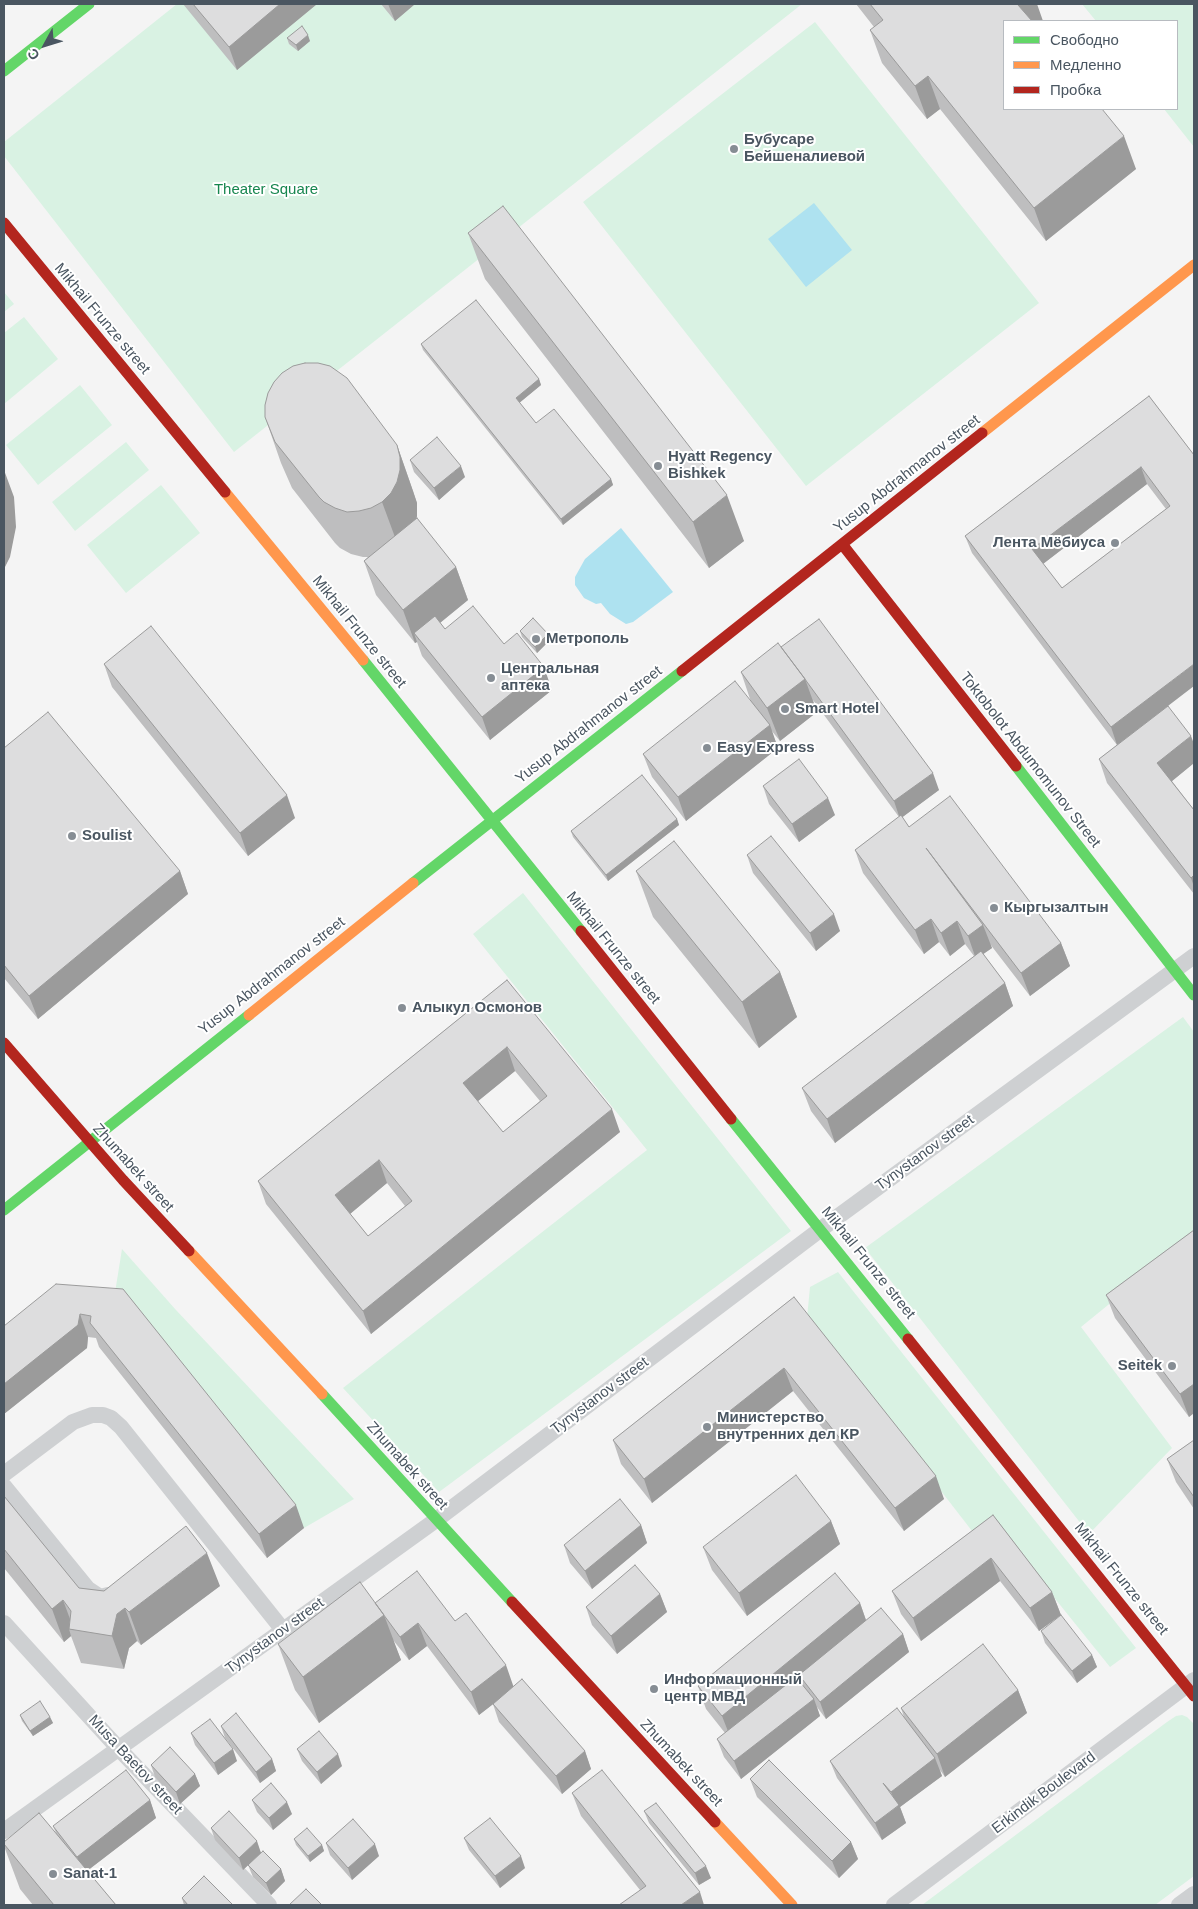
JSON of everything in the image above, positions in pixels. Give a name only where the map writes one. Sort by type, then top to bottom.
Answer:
[{"type":"main road","points":[[4,71],[89,4]]},
{"type":"main road","name":"Mikhail Frunze street","points":[[4,223],[252,524],[1192,1687]]},
{"type":"main road","name":"Yusup Abdrahmanov street","points":[[4,1210],[492,820],[1194,265]]},
{"type":"main road","name":"Toktobolot Abdumomunov Street","points":[[842,544],[1194,996]]},
{"type":"main road","name":"Zhumabek street","points":[[4,1043],[88,1142],[408,1486],[436,1520],[792,1905]]},
{"type":"street","name":"Tynystanov street","points":[[4,1831],[436,1520],[821,1229],[1194,956]]},
{"type":"street","points":[[4,1474],[73,1422],[92,1415],[103,1415],[111,1418],[283,1630]]},
{"type":"street","points":[[4,1486],[88,1589],[100,1597],[107,1595],[123,1583]]},
{"type":"street","points":[[184,1537],[200,1526]]},
{"type":"street","name":"Musa Baetov street","points":[[4,1623],[119,1748],[269,1905]]},
{"type":"street","name":"Erkindik Boulevard","points":[[894,1905],[1192,1687]]},
{"type":"street","points":[[1179,1905],[1194,1894]]},
{"type":"green space","name":"Theater Square","points":[[177,4],[802,4],[234,452],[4,156],[4,142]]},
{"type":"green space","points":[[1082,4],[1194,4],[1194,147],[1165,110],[1178,110],[1178,20],[1095,20]]},
{"type":"green space","points":[[815,22],[1039,303],[806,486],[583,202]]},
{"type":"green space","points":[[4,292],[14,304],[4,312]]},
{"type":"green space","points":[[24,317],[58,359],[4,404],[4,333]]},
{"type":"green space","points":[[80,385],[112,425],[38,485],[6,445]]},
{"type":"green space","points":[[126,442],[149,470],[75,531],[52,502]]},
{"type":"green space","points":[[161,485],[200,533],[126,593],[87,545]]},
{"type":"green space","points":[[523,893],[791,1231],[439,1492],[343,1388],[647,1150],[473,934]]},
{"type":"green space","points":[[1183,1017],[1194,1032],[1194,1235],[1081,1327],[1172,1448],[1089,1534],[865,1248]]},
{"type":"green space","points":[[122,1249],[176,1310],[354,1499],[304,1528],[113,1305]]},
{"type":"green space","points":[[838,1272],[1136,1648],[1110,1667],[999,1529],[979,1540],[807,1318],[810,1287]]},
{"type":"green space","points":[[1182,1715],[1194,1724],[1194,1876],[1155,1905],[922,1905],[1167,1722],[1176,1716]]},
{"type":"water","points":[[814,203],[852,250],[806,287],[768,239]]},
{"type":"water","points":[[621,528],[673,592],[633,622],[626,624],[610,614],[601,603],[596,604],[584,598],[575,585],[575,577],[585,559]]},
{"type":"building","points":[[193,4],[280,4],[229,47]]},
{"type":"building","points":[[870,4],[1020,4],[1018,5],[1031,20],[1003,20],[1003,110],[1103,110],[1124,136],[1034,208],[928,76],[915,86],[870,30],[883,20]]},
{"type":"building","points":[[302,26],[308,35],[296,45],[287,38]]},
{"type":"building","points":[[503,206],[727,495],[693,522],[468,233]]},
{"type":"building","points":[[476,300],[539,379],[516,398],[536,423],[554,409],[611,479],[561,519],[421,344]]},
{"type":"building","points":[[305,363],[318,363],[330,366],[347,378],[397,445],[400,457],[400,470],[397,482],[391,493],[382,502],[371,508],[347,512],[324,502],[275,442],[265,417],[268,393],[282,373],[293,366]]},
{"type":"building","points":[[1149,396],[1194,455],[1194,664],[1111,727],[965,536]],"holes":[[[1141,467],[1170,506],[1062,588],[1032,549]]]},
{"type":"building","points":[[437,437],[461,466],[434,488],[410,460]]},
{"type":"building","points":[[417,518],[456,567],[403,610],[364,561]]},
{"type":"building","name":"Центральная аптека","points":[[473,606],[504,644],[517,633],[544,667],[482,717],[414,633],[435,616],[445,629]]},
{"type":"building","name":"Метрополь","points":[[533,618],[548,634],[535,647],[520,631]]},
{"type":"building","points":[[819,619],[933,773],[894,801],[781,647]]},
{"type":"building","points":[[151,626],[287,795],[240,833],[104,664]]},
{"type":"building","points":[[778,643],[805,679],[767,708],[741,672]]},
{"type":"building","points":[[735,681],[770,725],[678,797],[643,754]]},
{"type":"building","points":[[1168,706],[1191,736],[1157,763],[1194,810],[1194,875],[1191,878],[1099,759]]},
{"type":"building","name":"Soulist","points":[[48,712],[180,871],[29,996],[4,965],[4,748]]},
{"type":"building","points":[[799,759],[828,798],[792,824],[763,786]]},
{"type":"building","points":[[642,775],[677,819],[606,875],[571,831]]},
{"type":"building","points":[[950,796],[1061,943],[1021,973],[926,848],[983,925],[968,936],[957,921],[941,933],[931,919],[915,930],[855,850],[901,815],[909,827]]},
{"type":"building","points":[[771,836],[834,914],[810,933],[747,855]]},
{"type":"building","points":[[674,841],[780,972],[742,1002],[636,871]]},
{"type":"building","points":[[981,951],[1005,983],[827,1119],[802,1088]]},
{"type":"building","points":[[507,980],[612,1109],[363,1311],[258,1181]],"holes":[[[507,1047],[547,1096],[503,1132],[463,1083]],[[379,1160],[412,1201],[368,1236],[335,1195]]]},
{"type":"building","name":"Seitek","points":[[1194,1230],[1194,1384],[1180,1394],[1106,1295]]},
{"type":"building","points":[[56,1284],[123,1289],[296,1505],[259,1534],[90,1323],[91,1316],[80,1314],[78,1325],[4,1384],[4,1326]]},
{"type":"building","name":"Министерство внутренних дел КР","points":[[794,1297],[936,1476],[895,1508],[784,1368],[644,1479],[613,1440]]},
{"type":"building","points":[[1194,1440],[1194,1497],[1167,1459]]},
{"type":"building","points":[[796,1475],[831,1521],[739,1593],[703,1547]]},
{"type":"building","points":[[4,1496],[79,1588],[104,1591],[186,1526],[207,1553],[129,1612],[125,1608],[117,1614],[112,1636],[69,1629],[71,1611],[63,1600],[52,1609],[4,1549]]},
{"type":"building","points":[[620,1499],[641,1525],[585,1571],[564,1545]]},
{"type":"building","points":[[993,1515],[1052,1592],[1030,1608],[991,1558],[913,1618],[892,1591]]},
{"type":"building","points":[[635,1565],[660,1594],[611,1636],[586,1607]]},
{"type":"building","points":[[417,1571],[455,1621],[466,1613],[506,1665],[471,1692],[418,1623],[400,1637],[375,1603]]},
{"type":"building","points":[[835,1573],[860,1603],[722,1716],[698,1686]]},
{"type":"building","points":[[360,1582],[384,1615],[303,1677],[278,1644]]},
{"type":"building","points":[[881,1608],[903,1634],[820,1702],[799,1675]]},
{"type":"building","points":[[1061,1615],[1092,1655],[1072,1671],[1041,1631]]},
{"type":"building","points":[[983,1644],[1018,1690],[937,1754],[901,1708]]},
{"type":"building","points":[[796,1677],[814,1699],[734,1761],[717,1739]]},
{"type":"building","points":[[522,1679],[585,1751],[556,1776],[493,1704]]},
{"type":"building","points":[[40,1701],[50,1717],[30,1731],[20,1715]]},
{"type":"building","points":[[897,1708],[935,1758],[891,1792],[883,1783],[899,1805],[875,1823],[830,1761]]},
{"type":"building","points":[[236,1713],[272,1759],[256,1772],[221,1726]]},
{"type":"building","points":[[210,1719],[233,1749],[214,1763],[191,1733]]},
{"type":"building","points":[[319,1731],[338,1754],[317,1772],[297,1749]]},
{"type":"building","points":[[170,1747],[195,1774],[176,1792],[151,1765]]},
{"type":"building","points":[[769,1760],[851,1842],[832,1861],[750,1779]]},
{"type":"building","points":[[126,1770],[150,1800],[77,1857],[53,1826]]},
{"type":"building","points":[[602,1770],[700,1892],[681,1905],[619,1905],[646,1886],[572,1793]]},
{"type":"building","points":[[271,1783],[287,1802],[269,1818],[252,1800]]},
{"type":"building","points":[[656,1803],[706,1866],[695,1873],[644,1811]]},
{"type":"building","points":[[229,1811],[257,1841],[239,1858],[211,1828]]},
{"type":"building","points":[[39,1813],[116,1905],[54,1905],[4,1844]]},
{"type":"building","points":[[490,1818],[521,1856],[495,1876],[464,1838]]},
{"type":"building","points":[[353,1819],[375,1844],[348,1868],[326,1843]]},
{"type":"building","points":[[307,1828],[322,1845],[308,1856],[294,1839]]},
{"type":"building","points":[[263,1851],[281,1869],[266,1883],[248,1865]]},
{"type":"building","points":[[204,1876],[233,1905],[188,1905],[182,1898]]},
{"type":"building","points":[[306,1889],[322,1905],[289,1905]]},
{"type":"traffic: fast","points":[[4,71],[89,4]]},
{"type":"traffic: fast","points":[[363,660],[581,931]]},
{"type":"traffic: fast","points":[[413,883],[682,671]]},
{"type":"traffic: fast","points":[[1016,766],[1194,995]]},
{"type":"traffic: fast","points":[[4,1210],[249,1015]]},
{"type":"traffic: fast","points":[[731,1119],[908,1339]]},
{"type":"traffic: fast","points":[[322,1394],[512,1602]]},
{"type":"traffic: slow","points":[[982,433],[1194,265]]},
{"type":"traffic: slow","points":[[225,492],[363,660]]},
{"type":"traffic: slow","points":[[249,1015],[413,883]]},
{"type":"traffic: slow","points":[[189,1251],[322,1394]]},
{"type":"traffic: slow","points":[[715,1822],[792,1905]]},
{"type":"traffic: jam","points":[[4,223],[225,492]]},
{"type":"traffic: jam","points":[[682,671],[982,433]]},
{"type":"traffic: jam","points":[[842,544],[1016,766]]},
{"type":"traffic: jam","points":[[581,931],[731,1119]]},
{"type":"traffic: jam","points":[[4,1043],[123,1180],[189,1251]]},
{"type":"traffic: jam","points":[[908,1339],[1194,1696]]},
{"type":"traffic: jam","points":[[512,1602],[715,1822]]},
{"type":"place","name":"Бубусаре Бейшеналиевой","points":[[734,149]]},
{"type":"place","name":"Hyatt Regency Bishkek","points":[[658,466]]},
{"type":"place","name":"Лента Мёбиуса","points":[[1115,543]]},
{"type":"place","name":"Метрополь","points":[[536,639]]},
{"type":"place","name":"Центральная аптека","points":[[491,678]]},
{"type":"place","name":"Smart Hotel","points":[[785,709]]},
{"type":"place","name":"Easy Express","points":[[707,748]]},
{"type":"place","name":"Soulist","points":[[72,836]]},
{"type":"place","name":"Кыргызалтын","points":[[994,908]]},
{"type":"place","name":"Алыкул Осмонов","points":[[402,1008]]},
{"type":"place","name":"Seitek","points":[[1172,1366]]},
{"type":"place","name":"Министерство внутренних дел КР","points":[[707,1427]]},
{"type":"place","name":"Информационный центр МВД","points":[[654,1689]]},
{"type":"place","name":"Sanat-1","points":[[53,1874]]}]
